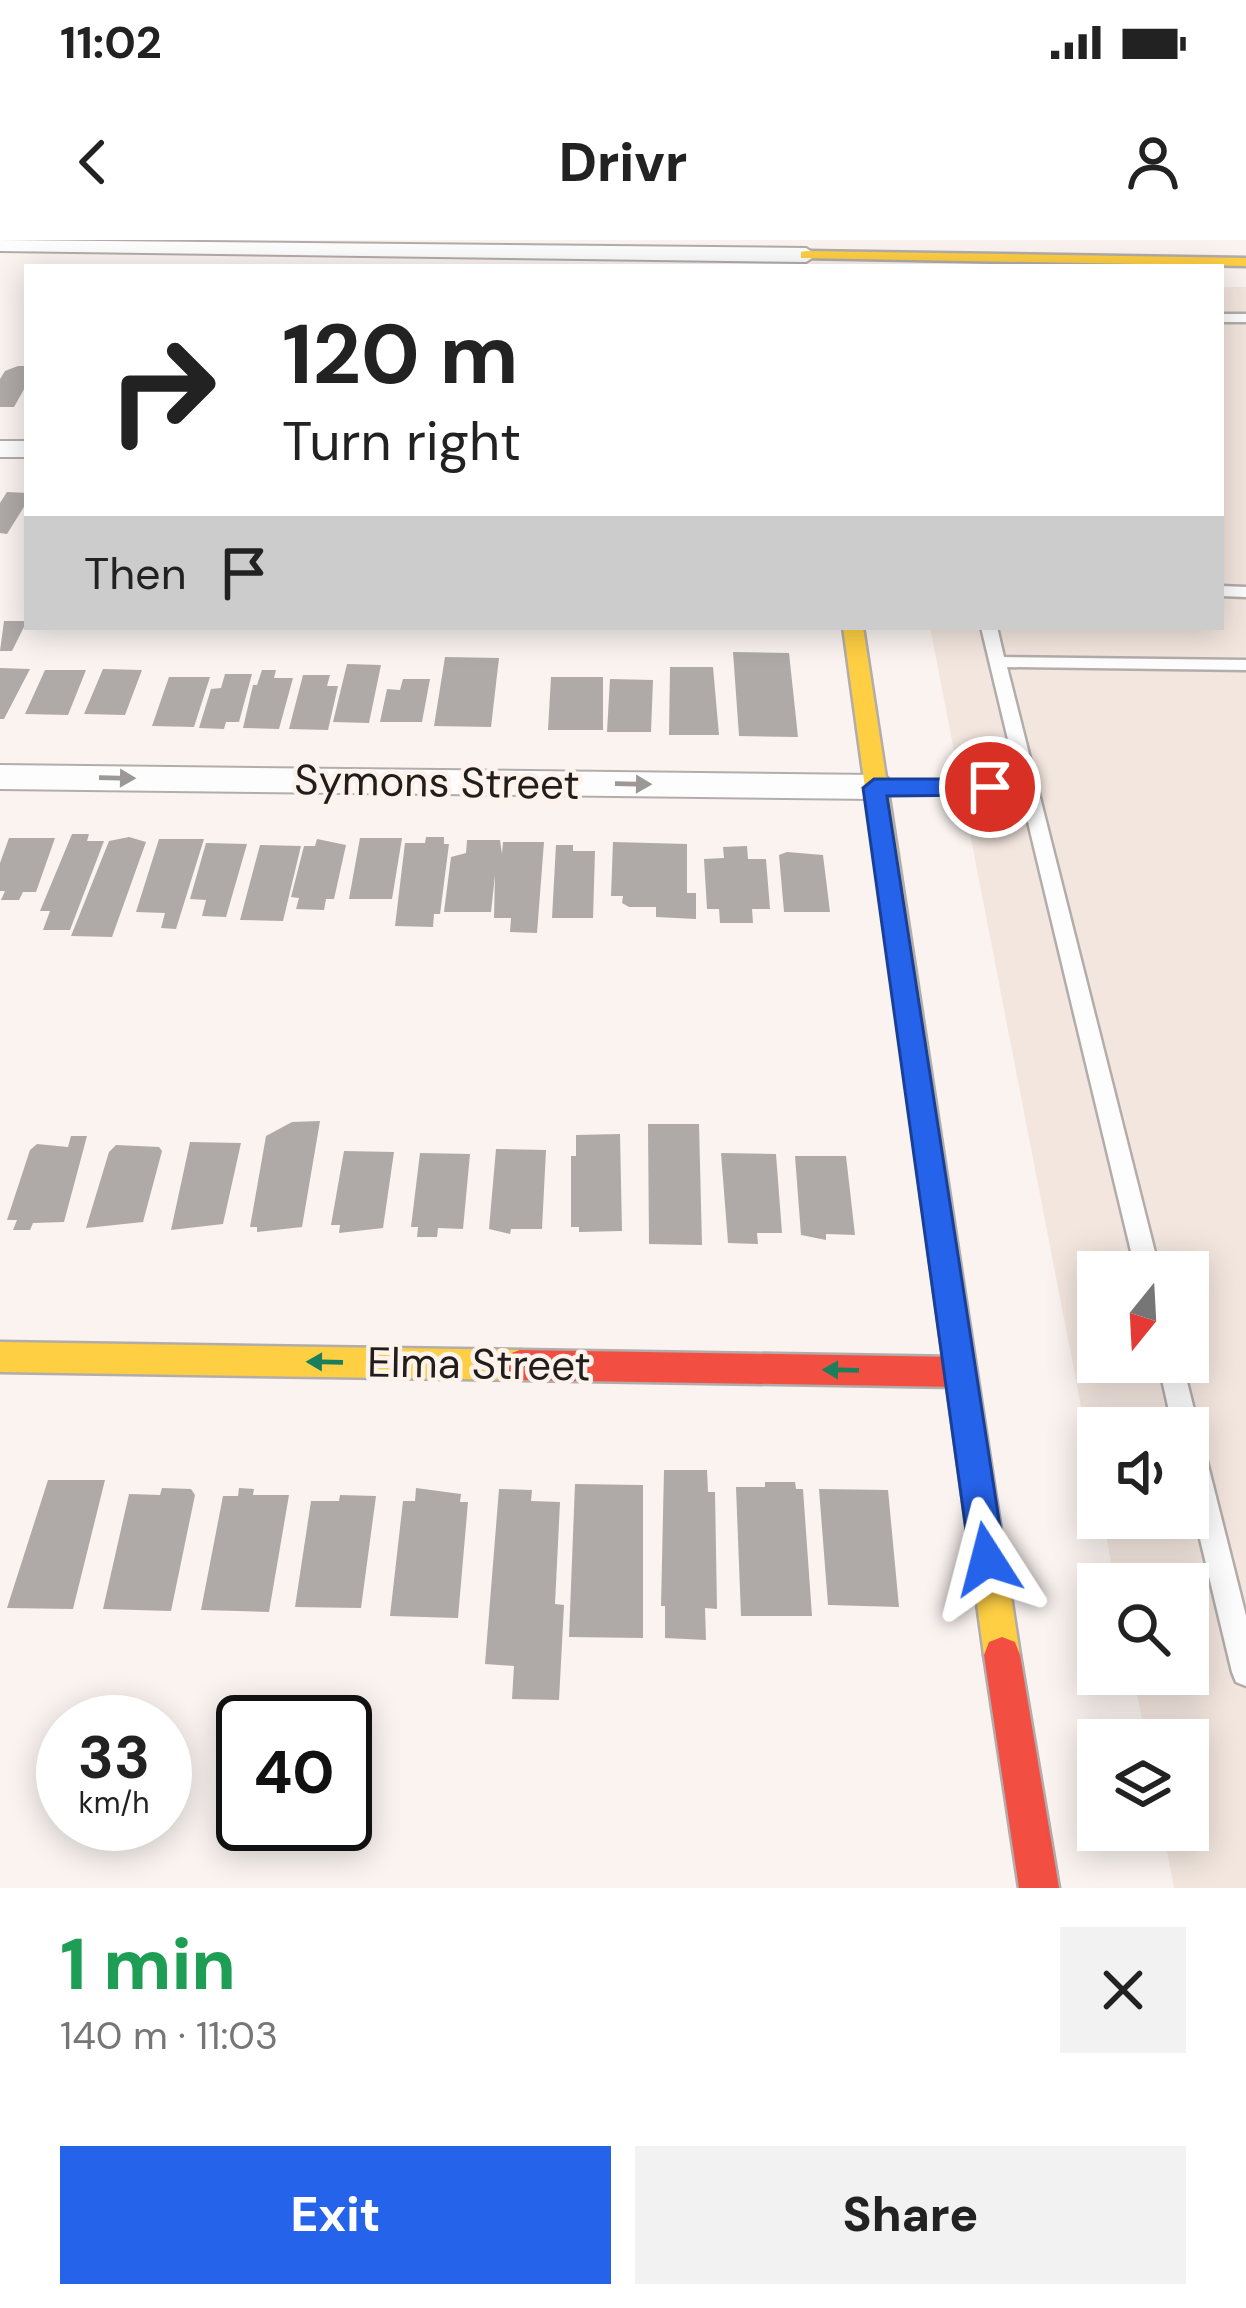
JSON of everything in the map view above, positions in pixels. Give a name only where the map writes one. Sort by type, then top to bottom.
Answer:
[{"type":"street","points":[[0,244],[1246,262]]},
{"type":"street","points":[[853,630],[958,1372],[1039,1888]]},
{"type":"street","name":"Symons Street","points":[[0,777],[874,788]]},
{"type":"street","name":"Elma Street","points":[[0,1358],[958,1372]]},
{"type":"lane","points":[[990,630],[1143,1251]]},
{"type":"lane","points":[[998,662],[1246,665]]},
{"type":"lane","points":[[874,788],[1029,787]]},
{"type":"lane","points":[[1209,1521],[1246,1672]]},
{"type":"shaded area","points":[[1224,287],[1246,287],[1246,1888],[1174,1888],[1167,1851],[1209,1851],[1209,1719],[1142,1719],[1137,1695],[1209,1695],[1209,1563],[1111,1563],[1107,1539],[1209,1539],[1209,1407],[1081,1407],[931,630],[1224,630]]},
{"type":"building","points":[[24,366],[24,389],[14,407],[0,407],[0,379],[5,371]]},
{"type":"building","points":[[7,492],[24,493],[24,507],[7,534],[0,533],[0,503]]},
{"type":"building","points":[[4,621],[24,621],[12,651],[0,651]]},
{"type":"building","points":[[733,652],[789,653],[798,737],[739,736]]},
{"type":"building","points":[[445,657],[499,658],[491,727],[434,726]]},
{"type":"building","points":[[347,664],[381,665],[369,723],[333,722]]},
{"type":"building","points":[[670,667],[713,667],[719,735],[669,735]]},
{"type":"building","points":[[0,668],[30,669],[4,719],[0,719]]},
{"type":"building","points":[[103,669],[142,670],[125,715],[84,714]]},
{"type":"building","points":[[45,670],[86,670],[68,715],[25,714]]},
{"type":"building","points":[[262,670],[276,670],[274,678],[293,678],[279,729],[243,728],[253,685]]},
{"type":"building","points":[[225,674],[252,674],[239,722],[226,722],[224,729],[199,728],[211,689],[221,688]]},
{"type":"building","points":[[303,675],[330,675],[327,686],[338,686],[328,730],[289,729]]},
{"type":"building","points":[[169,677],[210,677],[194,727],[152,726]]},
{"type":"building","points":[[551,677],[603,677],[603,730],[548,730]]},
{"type":"building","points":[[403,679],[430,679],[422,722],[380,722],[387,689],[400,690]]},
{"type":"building","points":[[610,679],[653,680],[651,732],[607,732]]},
{"type":"building","points":[[72,834],[89,834],[87,841],[104,841],[70,930],[43,930],[50,911],[40,911]]},
{"type":"building","points":[[129,837],[146,842],[112,937],[71,936],[109,841]]},
{"type":"building","points":[[426,837],[444,837],[444,844],[449,844],[440,914],[434,914],[433,927],[395,926],[405,843],[425,843]]},
{"type":"building","points":[[9,838],[55,838],[36,892],[23,892],[19,900],[1,900],[5,891],[0,891],[0,863]]},
{"type":"building","points":[[360,838],[402,838],[392,899],[349,899]]},
{"type":"building","points":[[159,839],[204,839],[176,929],[161,928],[165,913],[136,912]]},
{"type":"building","points":[[317,839],[346,845],[334,899],[326,899],[324,910],[296,909],[299,898],[291,897],[304,846],[315,846]]},
{"type":"building","points":[[467,840],[500,840],[502,854],[503,842],[544,842],[537,933],[510,932],[511,918],[494,918],[495,875],[491,912],[444,912],[451,857],[466,853]]},
{"type":"building","points":[[613,842],[687,844],[687,893],[696,893],[696,919],[656,917],[656,907],[629,907],[622,903],[623,896],[611,896]]},
{"type":"building","points":[[206,843],[247,844],[226,917],[202,916],[206,900],[190,899]]},
{"type":"building","points":[[260,845],[301,846],[283,921],[240,920]]},
{"type":"building","points":[[556,845],[595,851],[593,918],[552,918]]},
{"type":"building","points":[[747,846],[748,859],[766,859],[770,909],[752,909],[753,923],[720,923],[719,909],[707,909],[704,859],[724,858],[723,847]]},
{"type":"building","points":[[779,855],[823,855],[830,912],[784,912]]},
{"type":"building","points":[[320,1121],[302,1227],[257,1232],[257,1227],[250,1227],[266,1136],[292,1122]]},
{"type":"building","points":[[648,1124],[699,1124],[702,1245],[649,1244]]},
{"type":"building","points":[[620,1134],[622,1231],[579,1232],[579,1227],[571,1227],[571,1156],[576,1156],[576,1135]]},
{"type":"building","points":[[71,1136],[87,1136],[64,1222],[33,1223],[30,1230],[13,1230],[17,1220],[7,1220],[30,1150],[37,1144],[68,1147]]},
{"type":"building","points":[[190,1142],[241,1143],[223,1224],[171,1230]]},
{"type":"building","points":[[116,1145],[162,1151],[143,1222],[86,1228],[109,1152]]},
{"type":"building","points":[[496,1149],[546,1150],[542,1229],[511,1229],[510,1234],[489,1229]]},
{"type":"building","points":[[344,1151],[394,1152],[383,1228],[339,1233],[340,1225],[331,1225]]},
{"type":"building","points":[[420,1153],[470,1154],[463,1229],[438,1228],[437,1237],[417,1237],[418,1227],[411,1227]]},
{"type":"building","points":[[721,1153],[776,1154],[782,1233],[757,1233],[758,1244],[728,1243]]},
{"type":"building","points":[[795,1156],[846,1156],[855,1235],[826,1234],[826,1240],[801,1235]]},
{"type":"building","points":[[664,1470],[707,1470],[708,1492],[715,1492],[717,1609],[705,1608],[706,1640],[665,1638],[665,1606],[661,1606]]},
{"type":"building","points":[[48,1480],[105,1480],[73,1609],[7,1608]]},
{"type":"building","points":[[765,1482],[795,1482],[796,1489],[803,1489],[812,1616],[741,1616],[736,1487],[765,1487]]},
{"type":"building","points":[[575,1484],[643,1485],[643,1638],[569,1637]]},
{"type":"building","points":[[162,1488],[191,1489],[195,1495],[171,1611],[103,1609],[129,1494],[160,1495]]},
{"type":"building","points":[[239,1488],[254,1489],[253,1495],[289,1495],[269,1612],[201,1610],[223,1496],[238,1496]]},
{"type":"building","points":[[416,1488],[461,1494],[460,1502],[468,1502],[458,1618],[390,1616],[403,1501],[415,1501]]},
{"type":"building","points":[[499,1489],[532,1490],[531,1501],[560,1502],[555,1604],[564,1605],[559,1700],[512,1699],[514,1666],[485,1664]]},
{"type":"building","points":[[819,1489],[888,1490],[899,1607],[828,1605]]},
{"type":"building","points":[[340,1495],[376,1496],[361,1608],[295,1607],[311,1501],[339,1501]]},
{"type":"traffic: slow","points":[[806,255],[1246,262]]},
{"type":"traffic: slow","points":[[853,630],[1002,1655]]},
{"type":"traffic: slow","points":[[0,1357],[520,1365]]},
{"type":"traffic: jam","points":[[520,1365],[958,1372]]},
{"type":"traffic: jam","points":[[1002,1655],[1039,1888]]},
{"type":"route","points":[[987,1559],[874,788],[990,787]]}]
